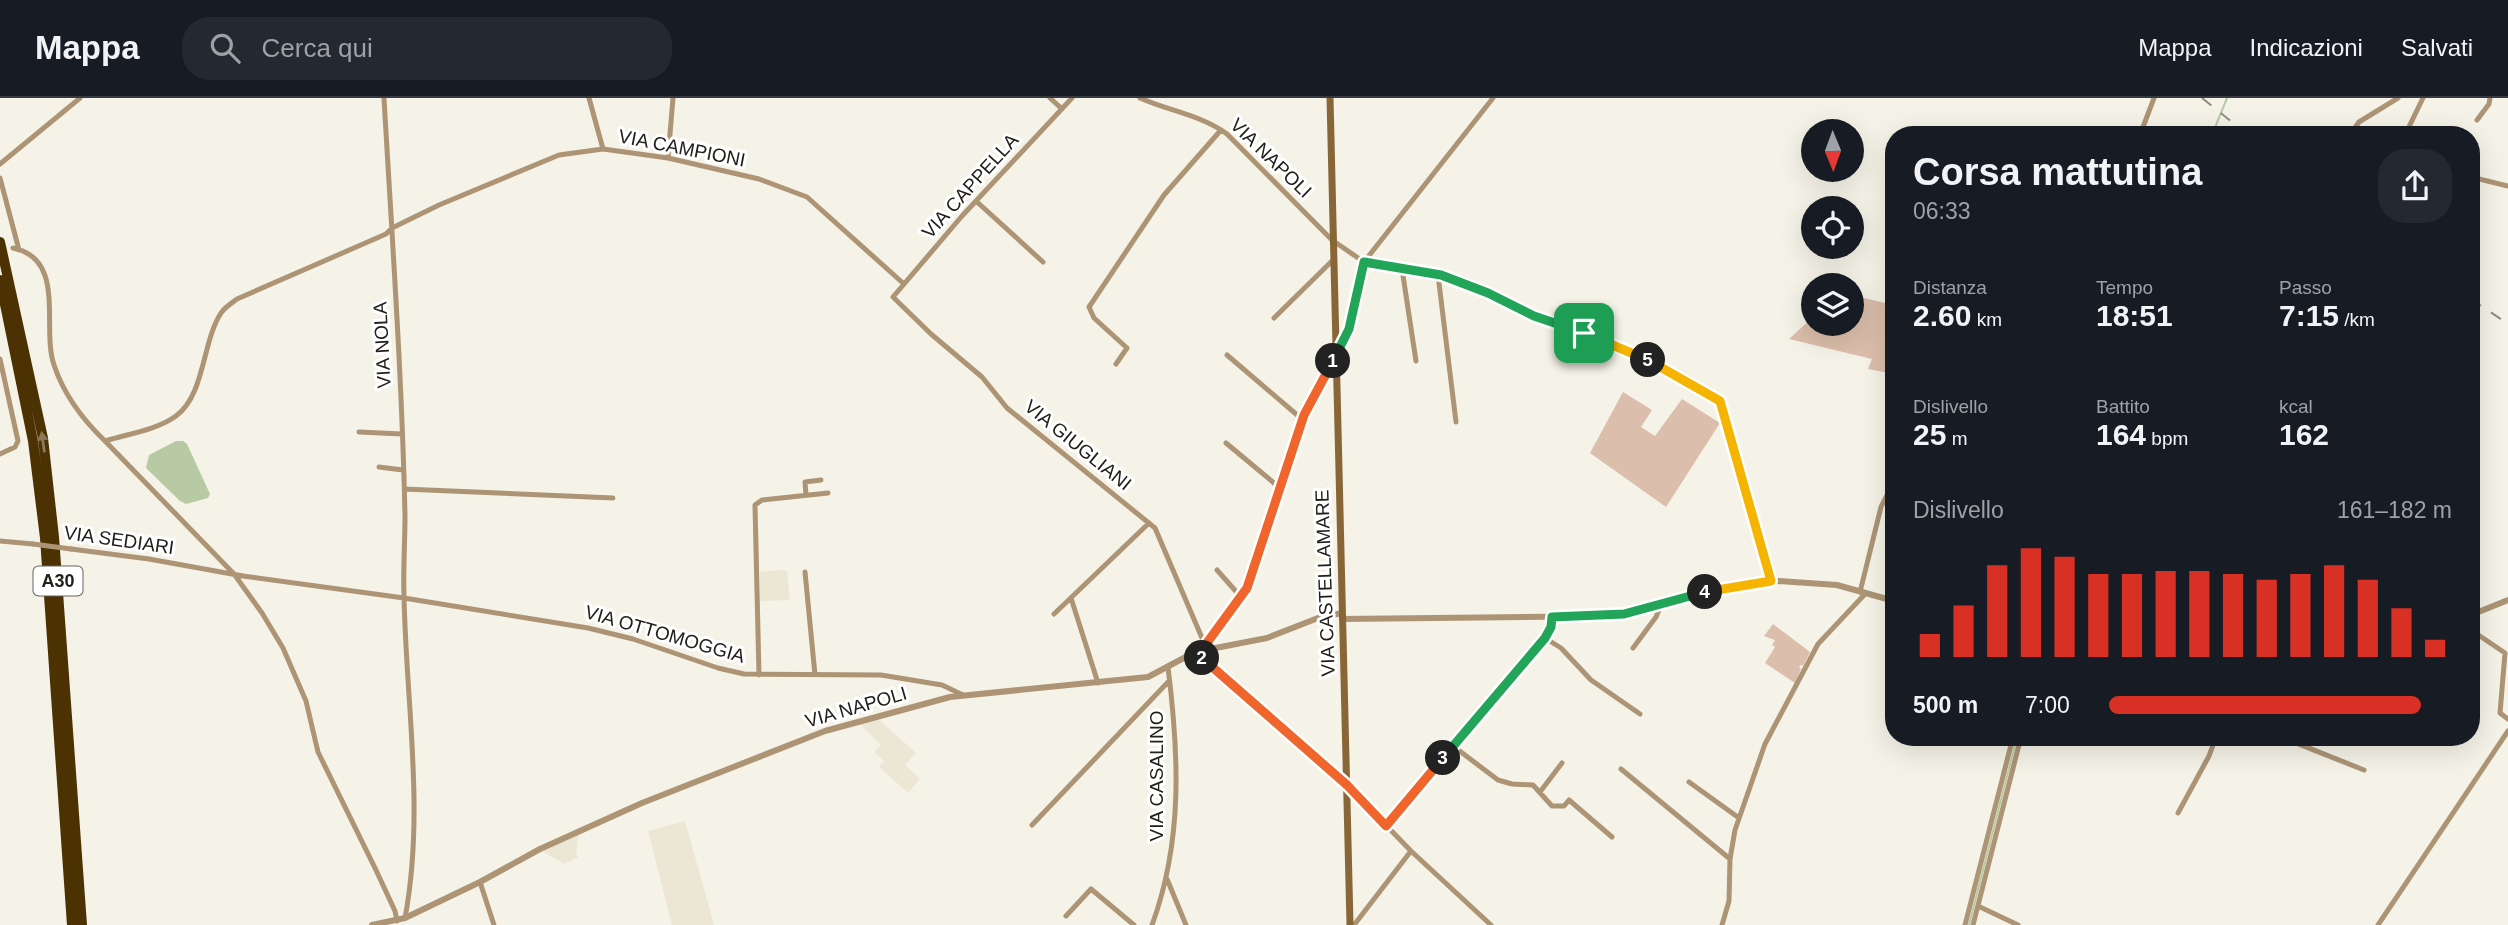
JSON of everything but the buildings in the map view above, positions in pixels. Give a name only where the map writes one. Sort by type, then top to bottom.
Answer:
[{"type":"highway","name":"A30","points":[[0,242],[43,438],[57,573],[82,925]]},
{"type":"highway","name":"A30","points":[[0,280],[33,441],[45,538],[72,925]]},
{"type":"main road","name":"VIA CASTELLAMARE","points":[[1330,98],[1332,260],[1352,925]]},
{"type":"street","points":[[0,164],[80,98]]},
{"type":"street","name":"VIA NOLA","points":[[384,98],[402,434],[404,598],[415,758],[413,853],[402,921]]},
{"type":"street","points":[[590,98],[603,149]]},
{"type":"street","points":[[668,158],[673,98]]},
{"type":"street","points":[[1050,98],[1062,109]]},
{"type":"street","name":"VIA CAPPELLA","points":[[893,297],[976,201],[1072,98]]},
{"type":"street","name":"VIA NAPOLI","points":[[1140,98],[1178,114],[1205,120],[1221,130],[1332,240],[1364,262]]},
{"type":"street","points":[[1492,925],[1411,851],[1347,785],[1200,649],[1247,588],[1303,420],[1349,329],[1364,262],[1493,98]]},
{"type":"street","points":[[2142,126],[2154,98]]},
{"type":"street","points":[[2356,126],[2398,98]]},
{"type":"street","points":[[2409,126],[2423,98]]},
{"type":"street","points":[[2477,120],[2489,104],[2490,98]]},
{"type":"street","points":[[1116,364],[1127,348],[1094,318],[1089,307],[1164,195],[1221,130]]},
{"type":"street","name":"VIA CAMPIONI","points":[[105,441],[178,416],[193,396],[213,328],[222,310],[237,299],[386,234],[392,228],[439,205],[559,155],[603,149],[668,158],[759,179],[807,197],[904,284]]},
{"type":"street","points":[[0,178],[16,249],[42,265],[46,276],[54,366],[80,415],[234,574],[257,605],[283,648],[306,701],[318,752],[402,921]]},
{"type":"street","points":[[2480,179],[2508,187]]},
{"type":"street","points":[[976,201],[1044,262]]},
{"type":"street","points":[[1274,318],[1332,260]]},
{"type":"street","points":[[1364,262],[1438,275],[1488,293],[1534,316],[1647,359],[1720,401],[1771,581]]},
{"type":"street","points":[[1402,269],[1416,360]]},
{"type":"street","points":[[1438,275],[1456,422]]},
{"type":"street","name":"VIA GIUGLIANI","points":[[893,297],[931,334],[982,377],[1007,408],[1155,528],[1200,649]]},
{"type":"street","points":[[1227,355],[1303,420]]},
{"type":"street","points":[[0,359],[18,441],[15,447],[0,454]]},
{"type":"street","points":[[359,432],[402,434]]},
{"type":"street","points":[[1226,443],[1280,488]]},
{"type":"street","points":[[379,467],[403,470]]},
{"type":"street","points":[[806,495],[805,482],[821,480]]},
{"type":"street","points":[[404,489],[613,498]]},
{"type":"street","points":[[759,675],[755,505],[762,500],[828,493]]},
{"type":"street","points":[[1723,925],[1729,901],[1730,859],[1739,818],[1765,744],[1813,653],[1826,634],[1863,593],[1881,506],[1885,498]]},
{"type":"street","points":[[1054,614],[1149,523]]},
{"type":"street","name":"VIA SEDIARI","points":[[0,541],[149,559],[234,574]]},
{"type":"street","points":[[1217,570],[1240,596]]},
{"type":"street","points":[[805,572],[815,675]]},
{"type":"street","name":"VIA OTTOMOGGIA","points":[[234,574],[588,628],[633,639],[728,671],[759,675],[881,675],[942,685],[963,695]]},
{"type":"street","name":"VIA NAPOLI","points":[[372,925],[402,921],[564,838],[726,768],[825,731],[963,695],[1148,677],[1200,649],[1267,638],[1318,618],[1612,616],[1728,587],[1771,581],[1837,585],[1885,599]]},
{"type":"street","points":[[1071,598],[1098,682]]},
{"type":"street","points":[[2480,611],[2508,600]]},
{"type":"street","points":[[1633,648],[1656,617],[1661,605]]},
{"type":"street","points":[[1386,826],[1545,638],[1551,627],[1552,617]]},
{"type":"street","points":[[2480,636],[2505,653],[2500,713],[2508,719]]},
{"type":"street","points":[[1545,638],[1561,648],[1591,680],[1640,714]]},
{"type":"street","name":"VIA CASALINO","points":[[1152,925],[1167,879],[1175,822],[1174,729],[1168,667]]},
{"type":"street","points":[[1032,825],[1169,681]]},
{"type":"street","points":[[2378,925],[2508,731]]},
{"type":"street","points":[[1453,746],[1498,780],[1533,785],[1552,806],[1564,806],[1569,800],[1612,837]]},
{"type":"street","points":[[1965,925],[2011,746]]},
{"type":"street","points":[[1973,925],[2019,746]]},
{"type":"street","points":[[2178,813],[2213,746]]},
{"type":"street","points":[[2304,746],[2364,770]]},
{"type":"street","points":[[1540,792],[1562,763]]},
{"type":"street","points":[[1621,769],[1730,859]]},
{"type":"street","points":[[1689,782],[1739,818]]},
{"type":"street","points":[[1352,925],[1411,851]]},
{"type":"street","points":[[1167,879],[1186,925]]},
{"type":"street","points":[[480,882],[494,925]]},
{"type":"street","points":[[1066,916],[1091,890],[1135,925]]},
{"type":"street","points":[[1978,906],[2018,925]]},
{"type":"shaded area","points":[[1864,298],[1885,303],[1885,372],[1868,369],[1872,359],[1789,339],[1801,328],[1801,336],[1864,336]]},
{"type":"shaded area","points":[[1623,392],[1652,410],[1641,427],[1655,436],[1682,399],[1720,423],[1666,507],[1590,453]]},
{"type":"shaded area","points":[[176,441],[187,444],[210,494],[208,498],[186,504],[146,468],[149,455]]},
{"type":"shaded area","points":[[787,571],[790,600],[760,601],[760,572]]},
{"type":"shaded area","points":[[1773,624],[1810,652],[1803,666],[1799,667],[1801,669],[1795,683],[1765,663],[1775,647],[1772,645],[1775,640],[1764,636]]},
{"type":"shaded area","points":[[878,719],[916,753],[905,765],[920,779],[908,793],[879,767],[884,761],[874,752],[881,745],[860,724]]},
{"type":"shaded area","points":[[685,821],[714,925],[672,925],[648,831]]},
{"type":"shaded area","points":[[579,833],[576,853],[578,857],[564,864],[541,850]]},
{"type":"waterway","points":[[2216,126],[2227,98]]},
{"type":"waterway","points":[[1969,925],[2015,746]]},
{"type":"railway","points":[[2202,98],[2237,126]]},
{"type":"railway","points":[[2480,305],[2508,324]]},
{"type":"route","points":[[1364,262],[1441,275],[1488,293],[1534,316],[1584,333],[1647,359],[1720,401],[1771,581],[1728,587],[1612,616],[1552,617],[1551,627],[1545,638],[1386,826],[1347,785],[1195,652],[1201,651],[1247,588],[1304,415],[1349,329],[1364,262]]}]
